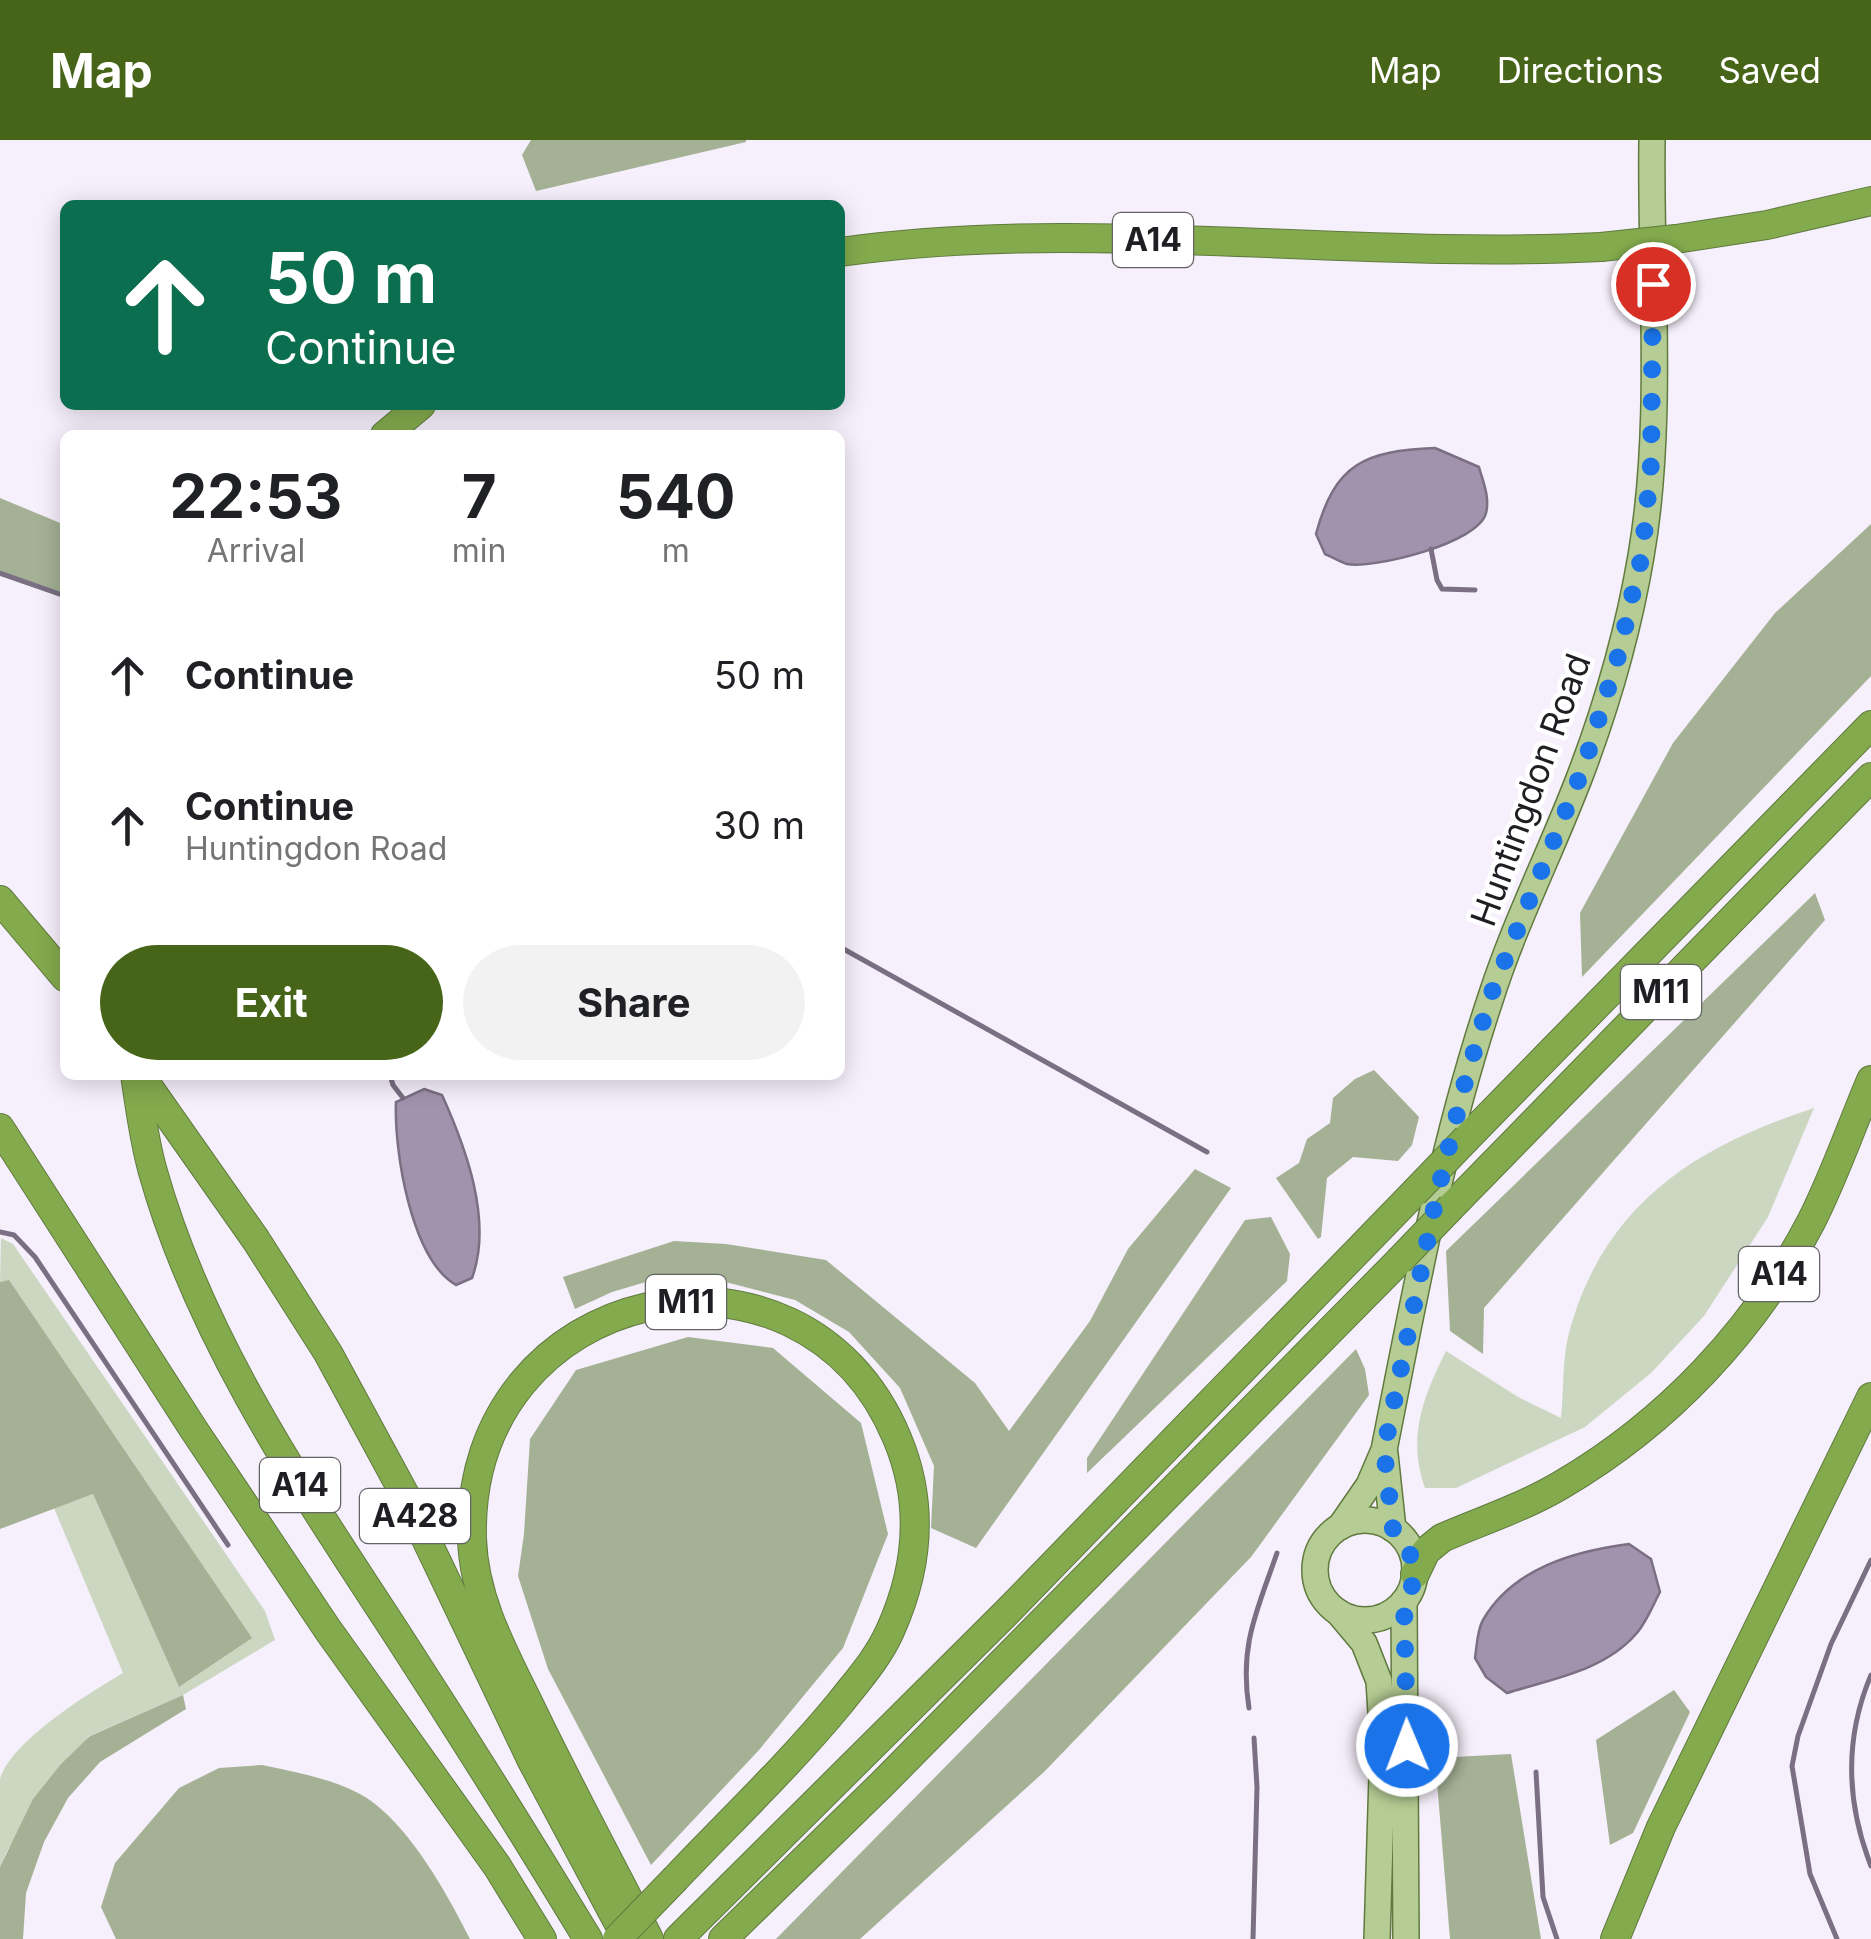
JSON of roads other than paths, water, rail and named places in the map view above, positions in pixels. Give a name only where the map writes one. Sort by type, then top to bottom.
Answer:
[{"type":"highway","name":"A14","points":[[845,252],[1009,239],[1524,251],[1676,239],[1767,225],[1871,201]]},
{"type":"highway","points":[[390,430],[416,410]]},
{"type":"highway","name":"M11","points":[[678,1939],[1007,1612],[1871,725]]},
{"type":"highway","name":"M11","points":[[723,1939],[1399,1262],[1871,777]]},
{"type":"highway","points":[[0,900],[60,970]]},
{"type":"highway","name":"A14","points":[[139,1080],[152,1168],[184,1262],[243,1383],[290,1469],[490,1778],[588,1939]]},
{"type":"highway","name":"A428","points":[[142,1080],[256,1240],[328,1354],[405,1496],[532,1761],[627,1939]]},
{"type":"highway","name":"A14","points":[[1415,1574],[1426,1552],[1442,1538],[1559,1486],[1637,1434],[1733,1342],[1812,1221],[1871,1080]]},
{"type":"highway","points":[[0,1128],[194,1430],[328,1630],[497,1866],[542,1939]]},
{"type":"highway","name":"M11","points":[[617,1939],[676,1878],[812,1737],[870,1666],[900,1606],[916,1536],[915,1500],[908,1466],[878,1400],[850,1366],[794,1325],[750,1308],[709,1302],[665,1304],[623,1313],[582,1332],[547,1356],[514,1391],[490,1432],[476,1484],[474,1561],[491,1624],[574,1798],[649,1939]]},
{"type":"highway","points":[[1615,1939],[1661,1827],[1871,1397]]},
{"type":"highway","points":[[497,1866],[526,1898],[554,1939]]},
{"type":"main road","name":"Huntingdon Road","points":[[1340,1527],[1369,1485],[1384,1450],[1436,1199],[1464,1086],[1490,997],[1584,766],[1620,650],[1642,556],[1651,446],[1652,141]]},
{"type":"main road","name":"Huntingdon Road","points":[[1384,1450],[1393,1529]]},
{"type":"main road","points":[[1377,1939],[1383,1743],[1379,1681],[1364,1644],[1319,1590],[1315,1568],[1318,1552],[1327,1538],[1340,1527],[1366,1520],[1393,1529],[1410,1548],[1415,1574],[1404,1601],[1406,1939]]},
{"type":"main road","points":[[1338,1612],[1359,1620],[1376,1619],[1404,1601]]},
{"type":"waterway","points":[[1431,549],[1442,589],[1475,590]]},
{"type":"waterway","points":[[0,573],[60,594]]},
{"type":"waterway","points":[[845,950],[1207,1152]]},
{"type":"waterway","points":[[392,1080],[403,1098]]},
{"type":"waterway","points":[[0,1232],[14,1235],[35,1257],[228,1545]]},
{"type":"waterway","points":[[1249,1708],[1248,1647],[1277,1553]]},
{"type":"waterway","points":[[1837,1939],[1810,1874],[1792,1766],[1798,1736],[1831,1644],[1871,1560]]},
{"type":"waterway","points":[[1871,1675],[1856,1723],[1851,1770],[1857,1818],[1871,1866]]},
{"type":"waterway","points":[[1253,1939],[1257,1787],[1254,1738]]},
{"type":"waterway","points":[[1536,1772],[1543,1897],[1557,1939]]}]
